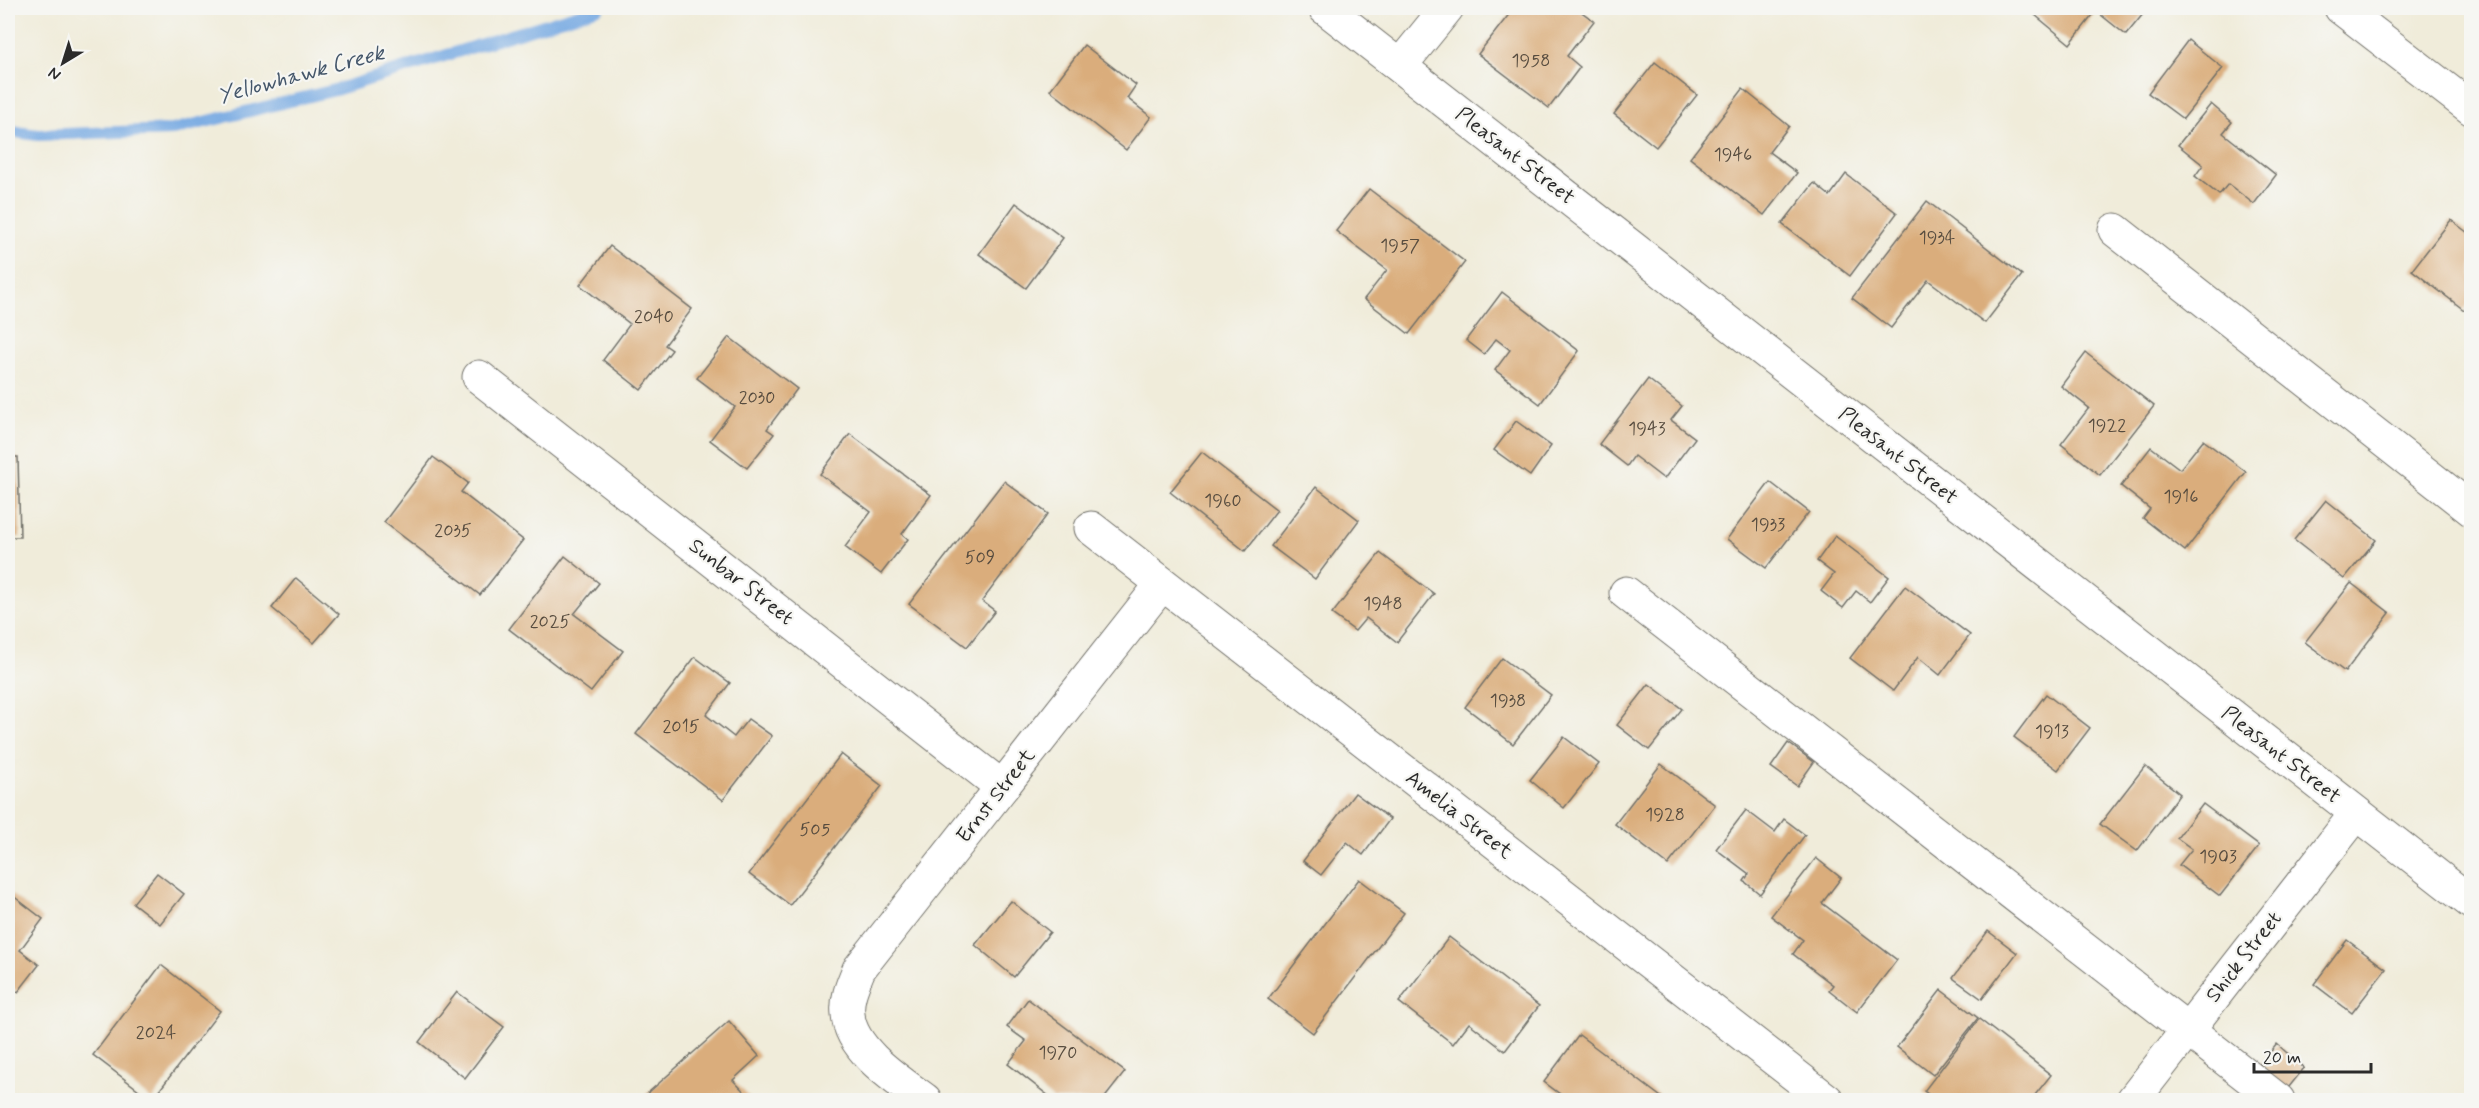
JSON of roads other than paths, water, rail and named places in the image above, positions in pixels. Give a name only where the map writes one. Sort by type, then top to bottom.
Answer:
[{"type":"street","name":"Pleasant Street","points":[[1325,8],[2472,903]]},
{"type":"street","points":[[1400,66],[1447,8]]},
{"type":"street","points":[[2341,8],[2472,109]]},
{"type":"street","points":[[2115,230],[2472,510]]},
{"type":"street","name":"Sunbar Street","points":[[479,377],[1002,787]]},
{"type":"street","name":"Amelia Street","points":[[1091,528],[1827,1101]]},
{"type":"street","name":"Ernst Street","points":[[925,1101],[874,1061],[857,1039],[847,1016],[849,991],[859,969],[1162,584]]},
{"type":"street","points":[[1626,593],[2278,1101]]},
{"type":"street","name":"Shick Street","points":[[2133,1101],[2356,814]]},
{"type":"waterway","name":"Yellowhawk Creek","points":[[8,131],[38,135],[172,130],[335,90],[598,8]]}]
